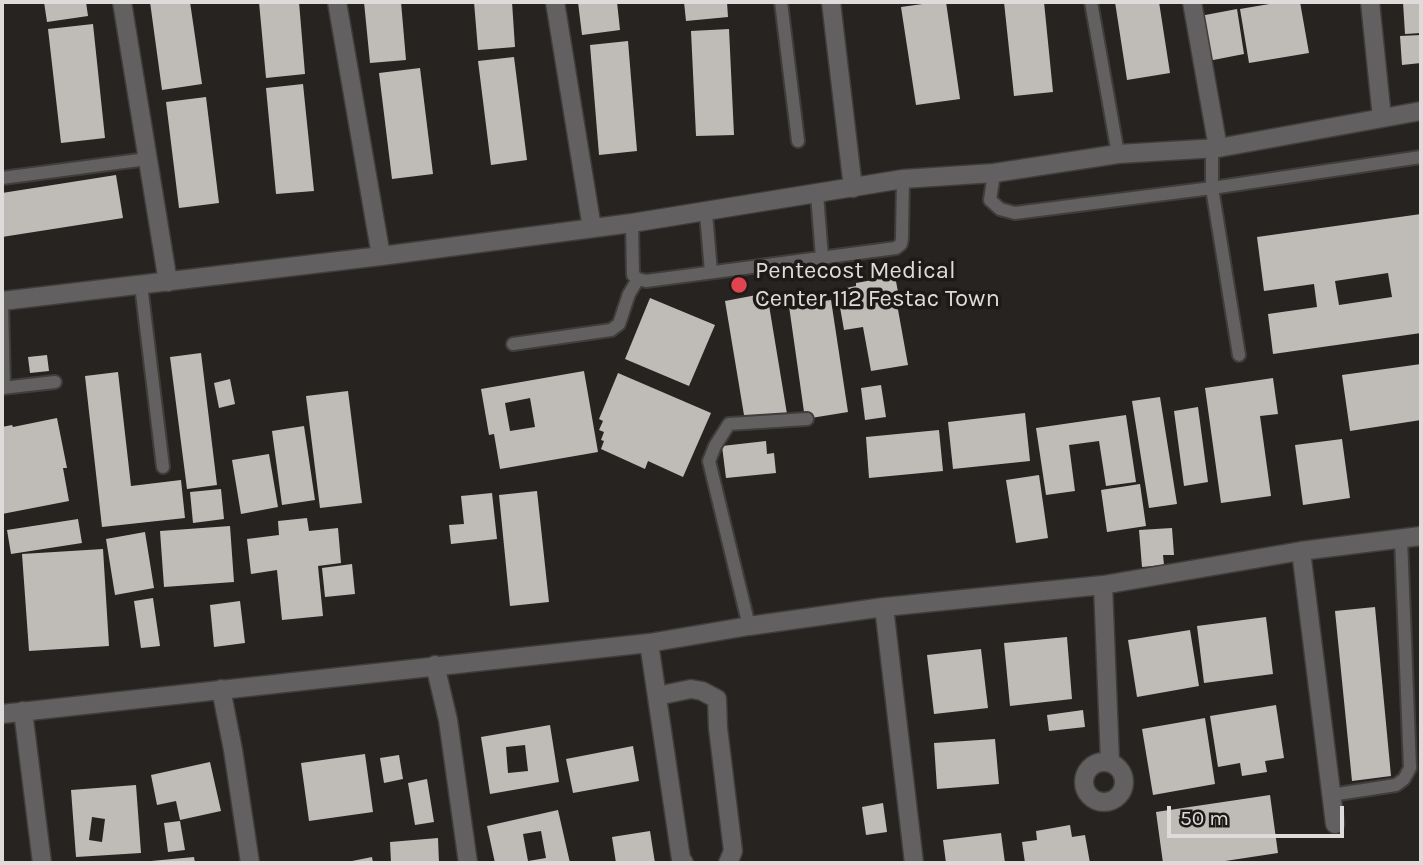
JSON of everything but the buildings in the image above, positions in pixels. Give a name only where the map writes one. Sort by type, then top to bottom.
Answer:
[{"type":"street","points":[[122,2],[168,282]]},
{"type":"street","points":[[337,2],[381,256]]},
{"type":"street","points":[[555,2],[592,228]]},
{"type":"street","points":[[831,2],[853,188]]},
{"type":"street","points":[[1192,2],[1215,148]]},
{"type":"street","points":[[1370,2],[1382,118]]},
{"type":"street","points":[[2,301],[381,256],[706,213],[903,179],[995,173],[1118,154],[1215,148],[1421,111]]},
{"type":"street","points":[[2,713],[649,643],[884,607],[1103,585],[1301,551],[1421,536]]},
{"type":"street","points":[[1301,551],[1335,824]]},
{"type":"street","points":[[1103,585],[1110,706],[1110,762]]},
{"type":"street","points":[[884,607],[914,863]]},
{"type":"street","points":[[649,643],[681,859],[684,863]]},
{"type":"street","points":[[435,665],[448,720],[468,863]]},
{"type":"street","points":[[657,696],[691,689],[717,699],[733,850],[728,863]]},
{"type":"street","points":[[221,690],[250,863]]},
{"type":"street","points":[[23,710],[42,863]]},
{"type":"lane","points":[[781,2],[798,141]]},
{"type":"lane","points":[[1091,2],[1118,154]]},
{"type":"lane","points":[[1215,148],[1212,188],[1239,355]]},
{"type":"lane","points":[[995,173],[990,200],[1000,209],[1015,213],[1212,188],[1421,157]]},
{"type":"lane","points":[[2,178],[147,159]]},
{"type":"lane","points":[[632,223],[633,275],[646,281],[896,248],[901,244],[903,179]]},
{"type":"lane","points":[[817,194],[822,258]]},
{"type":"lane","points":[[706,213],[711,272]]},
{"type":"lane","points":[[513,344],[611,330],[619,324],[629,294],[638,279]]},
{"type":"lane","points":[[141,285],[163,467]]},
{"type":"lane","points":[[2,301],[3,388],[55,382]]},
{"type":"lane","points":[[749,626],[709,461],[729,424],[807,419]]},
{"type":"lane","points":[[1331,795],[1396,785],[1404,779],[1410,768],[1401,539]]},
{"type":"place","name":"Pentecost Medical Center 112 Festac Town","points":[[739,285]]}]
